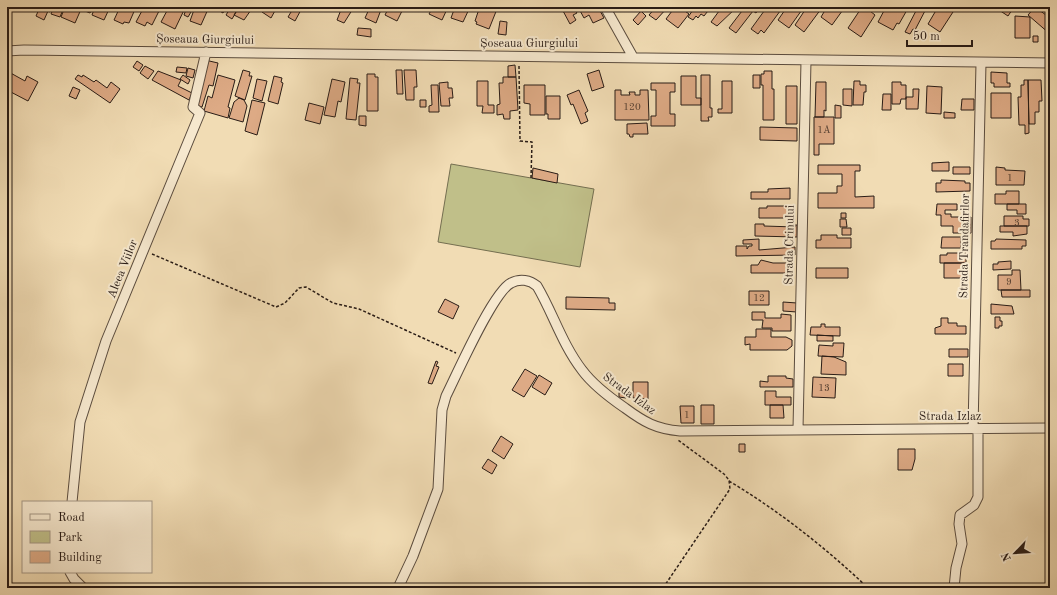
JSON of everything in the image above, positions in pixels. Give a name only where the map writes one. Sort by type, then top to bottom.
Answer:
[{"type":"street","points":[[605,7],[633,57]]},
{"type":"street","name":"Șoseaua Giurgiului","points":[[7,52],[24,50],[1050,63]]},
{"type":"street","name":"Aleea Viilor","points":[[72,501],[80,422],[106,341],[200,113],[193,107],[206,52]]},
{"type":"street","name":"Strada Crinului","points":[[798,429],[806,60]]},
{"type":"street","name":"Strada Trandafirilor","points":[[954,588],[956,568],[962,544],[959,524],[960,514],[974,505],[979,490],[975,429],[981,63]]},
{"type":"street","name":"Strada Izlaz","points":[[398,588],[413,556],[438,489],[442,410],[446,396],[491,307],[502,292],[512,282],[520,280],[526,281],[538,288],[574,359],[591,380],[612,399],[650,425],[662,429],[680,431],[1050,428]]},
{"type":"street","points":[[71,573],[83,588]]},
{"type":"path","points":[[519,56],[520,141],[532,142],[531,178]]},
{"type":"path","points":[[144,250],[276,308],[285,303],[299,288],[306,287],[332,303],[359,309],[465,357]]},
{"type":"path","points":[[674,437],[724,474],[729,480],[763,502],[841,562],[868,588]]},
{"type":"path","points":[[663,588],[727,495],[730,489],[729,480]]},
{"type":"green space","points":[[451,164],[594,189],[580,267],[438,242]]},
{"type":"building","points":[[7,7],[13,7],[7,20]]},
{"type":"building","points":[[40,7],[53,7],[50,12],[48,11],[44,20],[36,16]]},
{"type":"building","points":[[54,7],[64,7],[60,17],[51,14]]},
{"type":"building","points":[[65,7],[82,7],[75,23],[61,17]]},
{"type":"building","points":[[87,7],[93,7],[90,13],[85,11]]},
{"type":"building","points":[[95,7],[110,7],[104,20],[92,15]]},
{"type":"building","points":[[120,7],[136,7],[129,23],[124,22],[123,24],[114,20]]},
{"type":"building","points":[[144,7],[155,7],[160,9],[152,25],[147,22],[145,26],[136,22]]},
{"type":"building","points":[[169,7],[185,8],[175,29],[161,22]]},
{"type":"building","points":[[187,7],[194,7],[188,17],[184,15]]},
{"type":"building","points":[[195,7],[209,7],[201,25],[190,21]]},
{"type":"building","points":[[213,7],[226,7],[223,13]]},
{"type":"building","points":[[231,7],[239,7],[232,19],[226,15]]},
{"type":"building","points":[[239,7],[253,7],[244,20],[234,15]]},
{"type":"building","points":[[265,7],[277,7],[271,18],[262,12]]},
{"type":"building","points":[[294,7],[302,8],[295,21],[288,17]]},
{"type":"building","points":[[342,7],[354,7],[344,23],[337,20]]},
{"type":"building","points":[[370,7],[382,7],[376,23],[365,18]]},
{"type":"building","points":[[389,7],[404,7],[397,21],[385,15]]},
{"type":"building","points":[[433,7],[448,7],[442,20],[429,14]]},
{"type":"building","points":[[455,7],[470,7],[463,22],[451,18]]},
{"type":"building","points":[[477,7],[491,7],[497,9],[489,29],[476,24],[477,22],[475,21],[479,9]]},
{"type":"building","points":[[565,7],[573,7],[577,13],[573,15],[576,20],[570,24],[562,9]]},
{"type":"building","points":[[578,7],[598,7],[604,18],[593,23],[589,15],[584,18]]},
{"type":"building","points":[[656,7],[668,7],[656,20],[649,15]]},
{"type":"building","points":[[675,7],[688,7],[685,11],[689,14],[678,28],[666,19]]},
{"type":"building","points":[[695,7],[711,7],[704,16],[701,14],[698,18],[696,16],[693,20],[688,17]]},
{"type":"building","points":[[722,7],[737,7],[717,26],[711,22]]},
{"type":"building","points":[[745,7],[760,7],[756,13],[753,11],[736,33],[729,28]]},
{"type":"building","points":[[767,7],[783,7],[764,33],[761,30],[758,34],[751,29]]},
{"type":"building","points":[[787,7],[804,7],[789,28],[778,20]]},
{"type":"building","points":[[807,7],[818,7],[821,9],[804,32],[795,25]]},
{"type":"building","points":[[827,7],[845,7],[832,25],[821,17]]},
{"type":"building","points":[[862,7],[873,7],[870,11],[875,15],[861,37],[848,28]]},
{"type":"building","points":[[886,7],[905,7],[904,9],[907,10],[899,24],[897,23],[893,30],[878,22]]},
{"type":"building","points":[[918,7],[927,7],[915,30],[913,29],[910,34],[905,32]]},
{"type":"building","points":[[938,7],[945,7],[953,12],[940,32],[928,24]]},
{"type":"building","points":[[1001,7],[1014,7],[1008,16],[999,10]]},
{"type":"building","points":[[1035,7],[1050,18],[1050,34],[1028,15]]},
{"type":"building","points":[[641,11],[646,16],[638,25],[633,20]]},
{"type":"building","points":[[1015,16],[1030,17],[1030,38],[1015,38]]},
{"type":"building","points":[[500,21],[507,22],[506,35],[498,34]]},
{"type":"building","points":[[358,28],[371,29],[371,37],[357,35]]},
{"type":"building","points":[[1033,36],[1038,36],[1038,42],[1033,42]]},
{"type":"building","points":[[205,60],[218,63],[213,86],[209,85],[202,107],[195,105]]},
{"type":"building","points":[[137,61],[143,65],[139,71],[133,67]]},
{"type":"building","points":[[515,65],[516,77],[508,77],[508,66]]},
{"type":"building","points":[[145,66],[154,71],[148,79],[140,73]]},
{"type":"building","points":[[177,67],[187,68],[186,73],[176,72]]},
{"type":"building","points":[[188,68],[195,70],[193,78],[186,76]]},
{"type":"building","points":[[243,70],[250,72],[249,76],[252,76],[245,100],[235,96]]},
{"type":"building","points":[[396,70],[402,70],[403,94],[397,94]]},
{"type":"building","points":[[404,70],[416,70],[417,87],[414,87],[414,100],[406,100]]},
{"type":"building","points":[[599,70],[604,87],[592,91],[587,74]]},
{"type":"building","points":[[7,71],[25,81],[27,76],[38,82],[28,101],[7,90]]},
{"type":"building","points":[[158,71],[181,80],[178,86],[192,93],[189,100],[152,80]]},
{"type":"building","points":[[764,71],[772,71],[772,89],[774,89],[774,120],[763,120],[763,85],[761,85],[761,74],[764,74]]},
{"type":"building","points":[[991,72],[1007,73],[1007,83],[1010,83],[1010,87],[994,87],[994,83],[991,83]]},
{"type":"building","points":[[367,74],[375,74],[375,77],[378,77],[378,111],[367,111]]},
{"type":"building","points":[[78,75],[82,77],[83,75],[94,82],[96,80],[107,88],[111,82],[120,89],[110,103],[75,79]]},
{"type":"building","points":[[183,75],[190,80],[188,84],[180,79]]},
{"type":"building","points":[[218,75],[235,80],[228,107],[230,108],[228,118],[204,111],[208,96],[212,98]]},
{"type":"building","points":[[701,75],[710,75],[710,108],[712,108],[712,117],[708,117],[709,121],[701,121]]},
{"type":"building","points":[[753,75],[760,75],[760,88],[753,88]]},
{"type":"building","points":[[274,76],[282,78],[281,82],[283,83],[278,104],[268,101]]},
{"type":"building","points":[[681,76],[696,76],[696,98],[701,98],[701,105],[681,105]]},
{"type":"building","points":[[503,77],[516,77],[518,110],[510,111],[510,119],[504,119],[503,114],[497,115],[497,105],[500,104],[499,83],[503,83]]},
{"type":"building","points":[[350,78],[358,79],[357,83],[360,83],[356,120],[346,119]]},
{"type":"building","points":[[257,79],[267,81],[262,101],[253,98]]},
{"type":"building","points":[[332,79],[345,82],[341,102],[338,101],[335,117],[324,115]]},
{"type":"building","points":[[1024,80],[1028,80],[1029,133],[1025,134],[1025,125],[1019,125],[1018,97],[1021,97],[1021,85],[1024,85]]},
{"type":"building","points":[[1028,80],[1041,80],[1042,101],[1039,101],[1039,112],[1035,112],[1035,124],[1029,124]]},
{"type":"building","points":[[477,81],[488,81],[488,105],[494,105],[494,113],[482,113],[483,106],[477,106]]},
{"type":"building","points":[[722,81],[732,81],[732,113],[718,113],[718,109],[722,109]]},
{"type":"building","points":[[854,81],[860,81],[860,85],[866,85],[863,105],[853,105]]},
{"type":"building","points":[[448,82],[448,88],[452,88],[453,98],[449,98],[450,106],[441,106],[439,83]]},
{"type":"building","points":[[816,82],[826,82],[826,111],[824,110],[824,117],[815,117]]},
{"type":"building","points":[[892,82],[901,82],[901,85],[906,85],[906,99],[901,99],[900,104],[892,104]]},
{"type":"building","points":[[651,83],[675,83],[675,92],[670,92],[670,114],[675,114],[675,126],[651,126],[651,116],[656,116],[656,90],[651,90]]},
{"type":"building","points":[[431,85],[438,85],[439,112],[429,112],[429,106],[432,105]]},
{"type":"building","points":[[524,85],[545,85],[545,115],[530,115],[530,104],[524,103]]},
{"type":"building","points":[[786,86],[797,86],[797,124],[786,124]]},
{"type":"building","points":[[927,86],[942,87],[941,114],[926,113]]},
{"type":"building","points":[[73,87],[80,90],[76,99],[69,96]]},
{"type":"building","points":[[843,89],[852,89],[852,106],[843,105]]},
{"type":"building","points":[[913,89],[919,89],[918,109],[906,109],[906,97],[913,97]]},
{"type":"building","points":[[579,90],[588,111],[585,113],[588,121],[581,124],[573,104],[571,105],[567,95]]},
{"type":"building","points":[[615,90],[621,90],[621,95],[630,95],[629,92],[635,92],[635,95],[640,95],[640,90],[648,90],[649,120],[615,120]]},
{"type":"building","points":[[991,93],[1011,93],[1011,118],[991,118]]},
{"type":"building","points":[[883,94],[891,94],[891,110],[882,110]]},
{"type":"building","points":[[546,96],[560,96],[560,119],[548,119],[548,114],[546,114]]},
{"type":"building","points":[[239,98],[244,100],[247,106],[243,122],[229,118],[234,102]]},
{"type":"building","points":[[962,99],[974,99],[974,110],[961,110]]},
{"type":"building","points":[[252,100],[265,103],[257,135],[245,131]]},
{"type":"building","points":[[420,100],[426,100],[426,107],[420,107]]},
{"type":"building","points":[[309,103],[324,107],[320,124],[305,120]]},
{"type":"building","points":[[835,105],[841,106],[841,118],[835,118]]},
{"type":"building","points":[[944,112],[955,113],[955,118],[944,118]]},
{"type":"building","points":[[359,116],[366,116],[366,126],[359,125]]},
{"type":"building","points":[[814,117],[834,117],[834,144],[819,144],[819,155],[814,155]]},
{"type":"building","points":[[647,123],[648,134],[633,134],[633,137],[630,137],[629,134],[627,134],[627,124]]},
{"type":"building","points":[[760,127],[797,128],[797,141],[760,140]]},
{"type":"building","points":[[949,162],[949,171],[932,171],[932,163]]},
{"type":"building","points":[[818,165],[860,165],[860,171],[855,171],[855,197],[874,196],[874,208],[818,208],[818,193],[837,193],[837,186],[842,186],[842,174],[818,174]]},
{"type":"building","points":[[953,167],[970,167],[970,174],[953,174]]},
{"type":"building","points":[[996,167],[1005,168],[1005,170],[1025,171],[1024,185],[996,185]]},
{"type":"building","points":[[533,168],[558,174],[557,183],[532,178]]},
{"type":"building","points":[[941,180],[965,181],[965,183],[970,183],[970,191],[936,192],[936,183],[941,183]]},
{"type":"building","points":[[790,188],[790,199],[751,199],[751,192],[768,192],[768,189]]},
{"type":"building","points":[[1006,191],[1019,191],[1019,204],[995,204],[995,194],[1006,194]]},
{"type":"building","points":[[937,204],[957,204],[957,210],[945,210],[945,214],[951,214],[951,217],[971,217],[971,233],[953,233],[953,226],[941,226],[941,215],[936,215]]},
{"type":"building","points":[[1007,204],[1026,204],[1026,214],[1017,214],[1017,210],[1007,210]]},
{"type":"building","points":[[767,206],[788,206],[788,208],[793,208],[793,218],[759,218],[759,208],[767,208]]},
{"type":"building","points":[[841,213],[846,213],[846,218],[841,218]]},
{"type":"building","points":[[1004,216],[1023,216],[1023,219],[1029,219],[1029,226],[1004,226]]},
{"type":"building","points":[[840,219],[846,219],[847,227],[840,227]]},
{"type":"building","points":[[755,224],[764,224],[764,226],[795,227],[795,225],[797,225],[797,237],[755,236]]},
{"type":"building","points":[[1000,226],[1027,226],[1027,234],[1013,236],[1013,232],[1000,232]]},
{"type":"building","points":[[842,228],[851,228],[851,235],[842,235]]},
{"type":"building","points":[[821,235],[837,235],[837,238],[851,238],[851,248],[816,248],[816,240],[821,240]]},
{"type":"building","points":[[942,237],[961,237],[961,248],[941,248]]},
{"type":"building","points":[[759,239],[759,250],[795,247],[795,255],[736,256],[736,246],[747,246],[747,249],[749,246],[752,246],[752,244],[743,244],[743,240]]},
{"type":"building","points":[[996,239],[1026,240],[1026,246],[1022,246],[1022,249],[991,249],[991,241],[995,241]]},
{"type":"building","points":[[947,253],[966,253],[966,263],[940,263],[940,255],[947,255]]},
{"type":"building","points":[[761,260],[773,263],[788,263],[788,268],[793,268],[793,273],[751,273],[751,265],[758,265]]},
{"type":"building","points":[[1011,261],[1011,269],[993,270],[993,264]]},
{"type":"building","points":[[944,263],[966,263],[966,270],[963,270],[963,278],[944,278]]},
{"type":"building","points":[[816,268],[848,268],[848,278],[816,278]]},
{"type":"building","points":[[1012,270],[1020,270],[1021,290],[998,290],[998,275],[1012,275]]},
{"type":"building","points":[[1001,290],[1030,290],[1030,297],[1002,297]]},
{"type":"building","points":[[749,291],[769,291],[769,305],[749,305]]},
{"type":"building","points":[[566,297],[609,298],[609,303],[615,303],[615,310],[566,309]]},
{"type":"building","points":[[445,299],[459,306],[453,319],[438,312]]},
{"type":"building","points":[[783,302],[797,303],[797,312],[783,311]]},
{"type":"building","points":[[991,304],[1012,306],[1014,314],[991,314]]},
{"type":"building","points":[[752,312],[765,312],[765,318],[781,318],[781,314],[791,315],[791,331],[772,331],[772,328],[762,328],[763,320],[752,320]]},
{"type":"building","points":[[995,317],[1000,317],[1000,321],[1002,321],[1002,326],[999,326],[999,328],[995,328]]},
{"type":"building","points":[[941,318],[948,318],[948,323],[957,323],[957,326],[966,326],[966,334],[935,334],[935,328],[941,326]]},
{"type":"building","points":[[821,324],[825,324],[825,327],[840,327],[840,336],[810,335],[811,327],[821,327]]},
{"type":"building","points":[[756,329],[771,329],[771,337],[786,337],[792,340],[792,346],[787,350],[750,350],[750,344],[745,345],[745,337],[756,337]]},
{"type":"building","points":[[817,335],[833,336],[833,341],[817,341]]},
{"type":"building","points":[[833,343],[844,343],[843,357],[818,356],[819,345],[833,346]]},
{"type":"building","points":[[949,349],[968,349],[968,357],[949,357]]},
{"type":"building","points":[[822,356],[834,357],[846,362],[846,375],[821,374]]},
{"type":"building","points":[[436,361],[438,362],[436,366],[439,367],[432,384],[428,383]]},
{"type":"building","points":[[948,364],[963,364],[963,376],[948,376]]},
{"type":"building","points":[[525,369],[537,376],[524,397],[512,390]]},
{"type":"building","points":[[539,375],[552,383],[545,395],[532,387]]},
{"type":"building","points":[[768,376],[786,376],[786,378],[793,379],[793,387],[760,387],[760,381],[768,382]]},
{"type":"building","points":[[813,377],[836,378],[835,398],[812,397]]},
{"type":"building","points":[[633,382],[648,382],[648,399],[633,398]]},
{"type":"building","points":[[619,389],[626,390],[626,398],[619,397]]},
{"type":"building","points":[[765,391],[776,391],[776,397],[791,397],[791,405],[765,405]]},
{"type":"building","points":[[701,405],[714,405],[714,424],[701,424]]},
{"type":"building","points":[[770,405],[783,405],[784,418],[770,418]]},
{"type":"building","points":[[680,406],[694,406],[694,423],[681,423]]},
{"type":"building","points":[[501,436],[513,444],[504,459],[492,451]]},
{"type":"building","points":[[739,444],[745,444],[745,452],[739,452]]},
{"type":"building","points":[[898,449],[915,449],[915,459],[912,470],[898,470]]},
{"type":"building","points":[[488,459],[497,465],[492,474],[482,468]]}]
